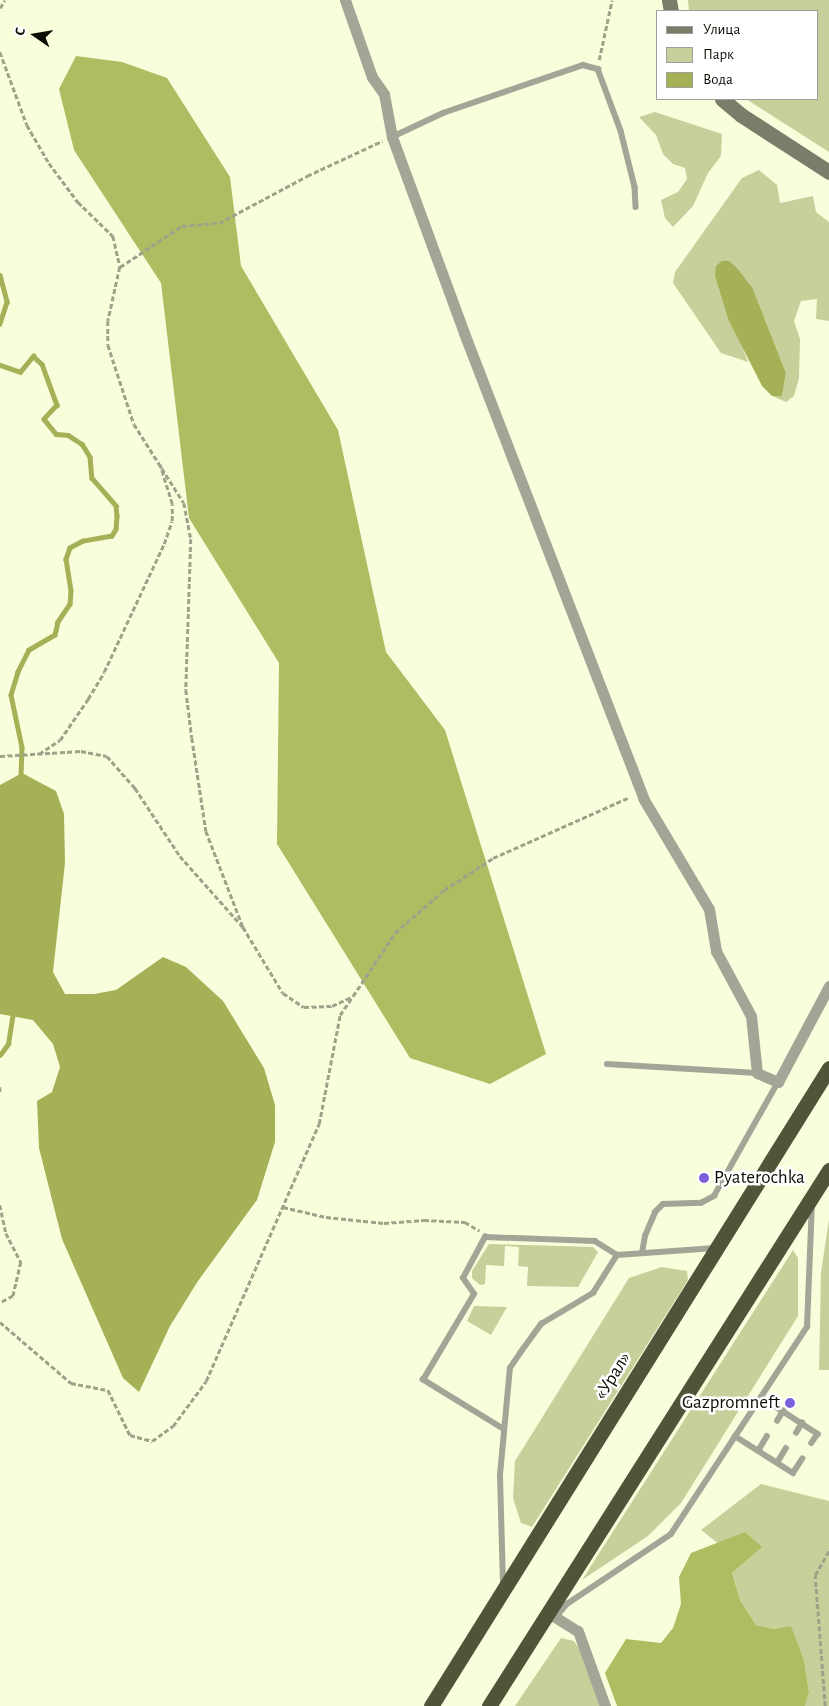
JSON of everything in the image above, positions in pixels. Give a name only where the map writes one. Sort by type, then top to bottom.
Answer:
[{"type":"highway","name":"«Урал»","points":[[431,1706],[829,1068]]},
{"type":"highway","points":[[489,1706],[551,1615],[829,1170]]},
{"type":"main road","points":[[723,100],[741,115],[829,172]]},
{"type":"street","points":[[345,0],[372,77],[384,94],[392,136],[641,792],[709,909],[716,951],[751,1016],[757,1073],[778,1082],[829,986]]},
{"type":"street","points":[[551,1615],[578,1631],[605,1706]]},
{"type":"lane","points":[[392,136],[443,113],[583,65],[598,69],[620,131],[636,187],[636,207]]},
{"type":"lane","points":[[607,1064],[757,1073]]},
{"type":"lane","points":[[642,1253],[645,1236],[655,1212],[663,1204],[701,1203],[714,1196],[778,1082]]},
{"type":"lane","points":[[551,1615],[671,1534],[807,1327],[812,1197]]},
{"type":"lane","points":[[503,1429],[423,1380],[474,1294],[463,1278],[485,1237],[595,1240],[617,1255],[717,1248]]},
{"type":"lane","points":[[503,1590],[500,1475],[510,1368],[541,1324],[593,1293],[617,1255]]},
{"type":"lane","points":[[761,1397],[818,1434],[812,1443]]},
{"type":"lane","points":[[777,1421],[783,1411]]},
{"type":"lane","points":[[796,1433],[802,1423]]},
{"type":"lane","points":[[735,1436],[793,1474],[802,1459]]},
{"type":"lane","points":[[758,1451],[767,1436]]},
{"type":"lane","points":[[776,1463],[786,1448]]},
{"type":"path","points":[[0,8],[5,0]]},
{"type":"path","points":[[598,69],[612,0]]},
{"type":"path","points":[[0,52],[27,125],[78,202],[113,236],[120,267],[108,321],[108,346],[134,424],[184,503],[191,539],[186,690],[206,831],[243,927],[283,993],[304,1007],[332,1006],[353,996]]},
{"type":"path","points":[[120,267],[182,226],[219,223],[307,176],[392,136]]},
{"type":"path","points":[[38,755],[60,740],[88,699],[104,672],[164,544],[172,521],[172,504],[158,461]]},
{"type":"path","points":[[0,756],[27,756],[80,751],[107,756],[135,788],[180,856],[243,927]]},
{"type":"path","points":[[0,1322],[72,1383],[108,1390],[130,1435],[152,1441],[173,1426],[206,1382],[319,1124],[340,1015],[395,933],[444,890],[493,858],[641,792]]},
{"type":"path","points":[[0,1087],[0,1095]]},
{"type":"path","points":[[0,1205],[6,1233],[21,1262],[13,1296],[0,1304]]},
{"type":"path","points":[[283,1207],[326,1217],[384,1223],[424,1220],[465,1222],[489,1237]]},
{"type":"path","points":[[825,1706],[815,1575],[829,1551]]},
{"type":"green space","points":[[688,0],[829,0],[829,152],[748,100],[819,100],[819,10],[689,10]]},
{"type":"green space","points":[[655,112],[722,134],[721,156],[708,173],[693,206],[673,227],[665,218],[661,200],[678,192],[687,179],[685,168],[673,164],[663,154],[656,135],[639,117]]},
{"type":"green space","points":[[759,170],[777,185],[780,203],[813,196],[816,212],[829,222],[829,321],[816,319],[817,299],[801,301],[794,321],[800,339],[799,378],[794,396],[786,402],[772,396],[782,396],[786,373],[753,289],[715,276],[748,362],[721,353],[673,283],[675,272],[742,178]]},
{"type":"green space","points":[[829,1219],[829,1370],[819,1370],[821,1273]]},
{"type":"green space","points":[[489,1244],[593,1247],[598,1252],[578,1287],[527,1286],[528,1267],[518,1266],[519,1247],[505,1246],[504,1266],[486,1265],[485,1284],[480,1285],[472,1278],[472,1271]]},
{"type":"green space","points":[[793,1250],[798,1258],[798,1316],[681,1503],[648,1536],[582,1580]]},
{"type":"green space","points":[[662,1267],[687,1271],[688,1280],[532,1527],[521,1523],[513,1498],[515,1461],[629,1278]]},
{"type":"green space","points":[[474,1306],[507,1307],[491,1335],[467,1321]]},
{"type":"green space","points":[[761,1484],[829,1501],[829,1706],[805,1706],[809,1692],[804,1660],[791,1627],[774,1629],[756,1625],[740,1600],[732,1573],[761,1547],[745,1532],[719,1544],[701,1530]]},
{"type":"green space","points":[[561,1638],[574,1641],[583,1654],[600,1706],[515,1706]]},
{"type":"shaded area","points":[[76,56],[122,62],[167,78],[230,177],[241,266],[338,430],[386,652],[445,730],[546,1054],[490,1084],[410,1058],[277,844],[279,663],[189,518],[161,283],[74,150],[59,89]]},
{"type":"shaded area","points":[[745,1532],[762,1547],[732,1573],[740,1600],[756,1625],[774,1629],[791,1626],[804,1660],[809,1692],[805,1706],[617,1706],[605,1673],[626,1639],[661,1643],[673,1628],[681,1604],[679,1577],[691,1553]]},
{"type":"water","points":[[722,261],[729,261],[737,268],[753,289],[786,373],[782,396],[772,396],[762,386],[729,321],[715,276],[716,266]]},
{"type":"water","points":[[22,773],[56,791],[64,814],[65,863],[53,972],[65,994],[94,994],[116,990],[163,957],[186,967],[223,1001],[264,1068],[275,1105],[275,1142],[257,1200],[198,1281],[170,1326],[139,1392],[123,1378],[62,1239],[39,1148],[37,1101],[52,1092],[60,1067],[53,1044],[33,1020],[0,1014],[0,785]]},
{"type":"waterway","points":[[0,275],[7,302],[0,324]]},
{"type":"waterway","points":[[0,365],[20,372],[33,356],[42,364],[57,405],[44,419],[56,434],[68,435],[82,444],[90,457],[92,478],[116,506],[117,516],[116,529],[112,536],[83,541],[70,548],[66,559],[71,591],[70,604],[58,622],[55,635],[29,650],[18,672],[11,695],[22,747],[21,778]]},
{"type":"waterway","points":[[0,1055],[8,1044],[13,1011]]},
{"type":"place","name":"Pyaterochka","points":[[704,1178]]},
{"type":"place","name":"Gazpromneft","points":[[790,1403]]}]
